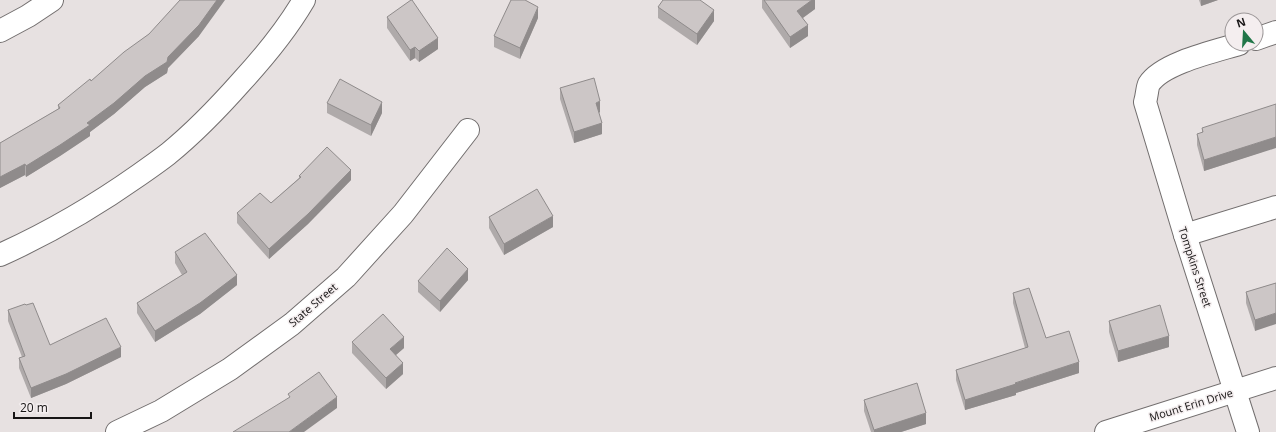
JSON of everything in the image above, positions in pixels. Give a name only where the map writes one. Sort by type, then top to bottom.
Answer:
[{"type":"street","points":[[0,31],[28,16],[52,0]]},
{"type":"street","points":[[0,255],[29,242],[72,219],[109,196],[169,154],[218,108],[258,63],[296,15],[304,0]]},
{"type":"street","points":[[1264,36],[1276,32]]},
{"type":"street","name":"Tompkins Street","points":[[1224,49],[1171,65],[1158,73],[1149,84],[1145,102],[1185,236],[1248,432]]},
{"type":"street","name":"State Street","points":[[117,432],[161,411],[230,369],[292,324],[346,277],[403,214],[468,130]]},
{"type":"street","points":[[1185,236],[1276,207]]},
{"type":"street","name":"Mount Erin Drive","points":[[1106,432],[1276,378]]},
{"type":"building","points":[[180,0],[217,0],[199,25],[168,57],[167,62],[145,76],[114,103],[87,123],[90,125],[26,166],[25,164],[0,177],[0,143],[60,108],[58,105],[90,79],[91,81],[124,52],[149,34]]},
{"type":"building","points":[[411,0],[438,38],[419,51],[415,47],[410,50],[387,17]]},
{"type":"building","points":[[511,0],[525,0],[538,7],[520,48],[494,36]]},
{"type":"building","points":[[663,0],[700,0],[714,10],[697,34],[658,7]]},
{"type":"building","points":[[764,0],[812,0],[797,11],[808,25],[790,37]]},
{"type":"building","points":[[594,78],[600,101],[596,103],[602,123],[574,132],[560,88]]},
{"type":"building","points":[[340,79],[382,102],[371,125],[327,103]]},
{"type":"building","points":[[1276,104],[1276,137],[1204,160],[1197,134],[1203,132],[1202,128]]},
{"type":"building","points":[[327,147],[351,170],[308,214],[269,249],[237,213],[260,193],[271,203],[301,177],[299,176]]},
{"type":"building","points":[[537,189],[553,216],[504,244],[489,217]]},
{"type":"building","points":[[205,233],[237,275],[200,303],[155,331],[137,303],[187,272],[175,252]]},
{"type":"building","points":[[447,248],[468,269],[440,301],[418,281]]},
{"type":"building","points":[[1276,283],[1276,313],[1255,320],[1246,292]]},
{"type":"building","points":[[1029,288],[1046,338],[1069,331],[1079,362],[965,400],[956,370],[1028,347],[1013,293]]},
{"type":"building","points":[[33,303],[50,345],[106,318],[121,347],[66,374],[31,388],[19,358],[25,356],[8,310]]},
{"type":"building","points":[[1160,305],[1169,336],[1118,351],[1109,321]]},
{"type":"building","points":[[383,314],[404,337],[390,349],[403,363],[386,378],[352,342]]},
{"type":"building","points":[[319,372],[337,397],[289,432],[233,432],[290,397],[288,394]]},
{"type":"building","points":[[917,383],[926,413],[874,430],[864,400]]}]
